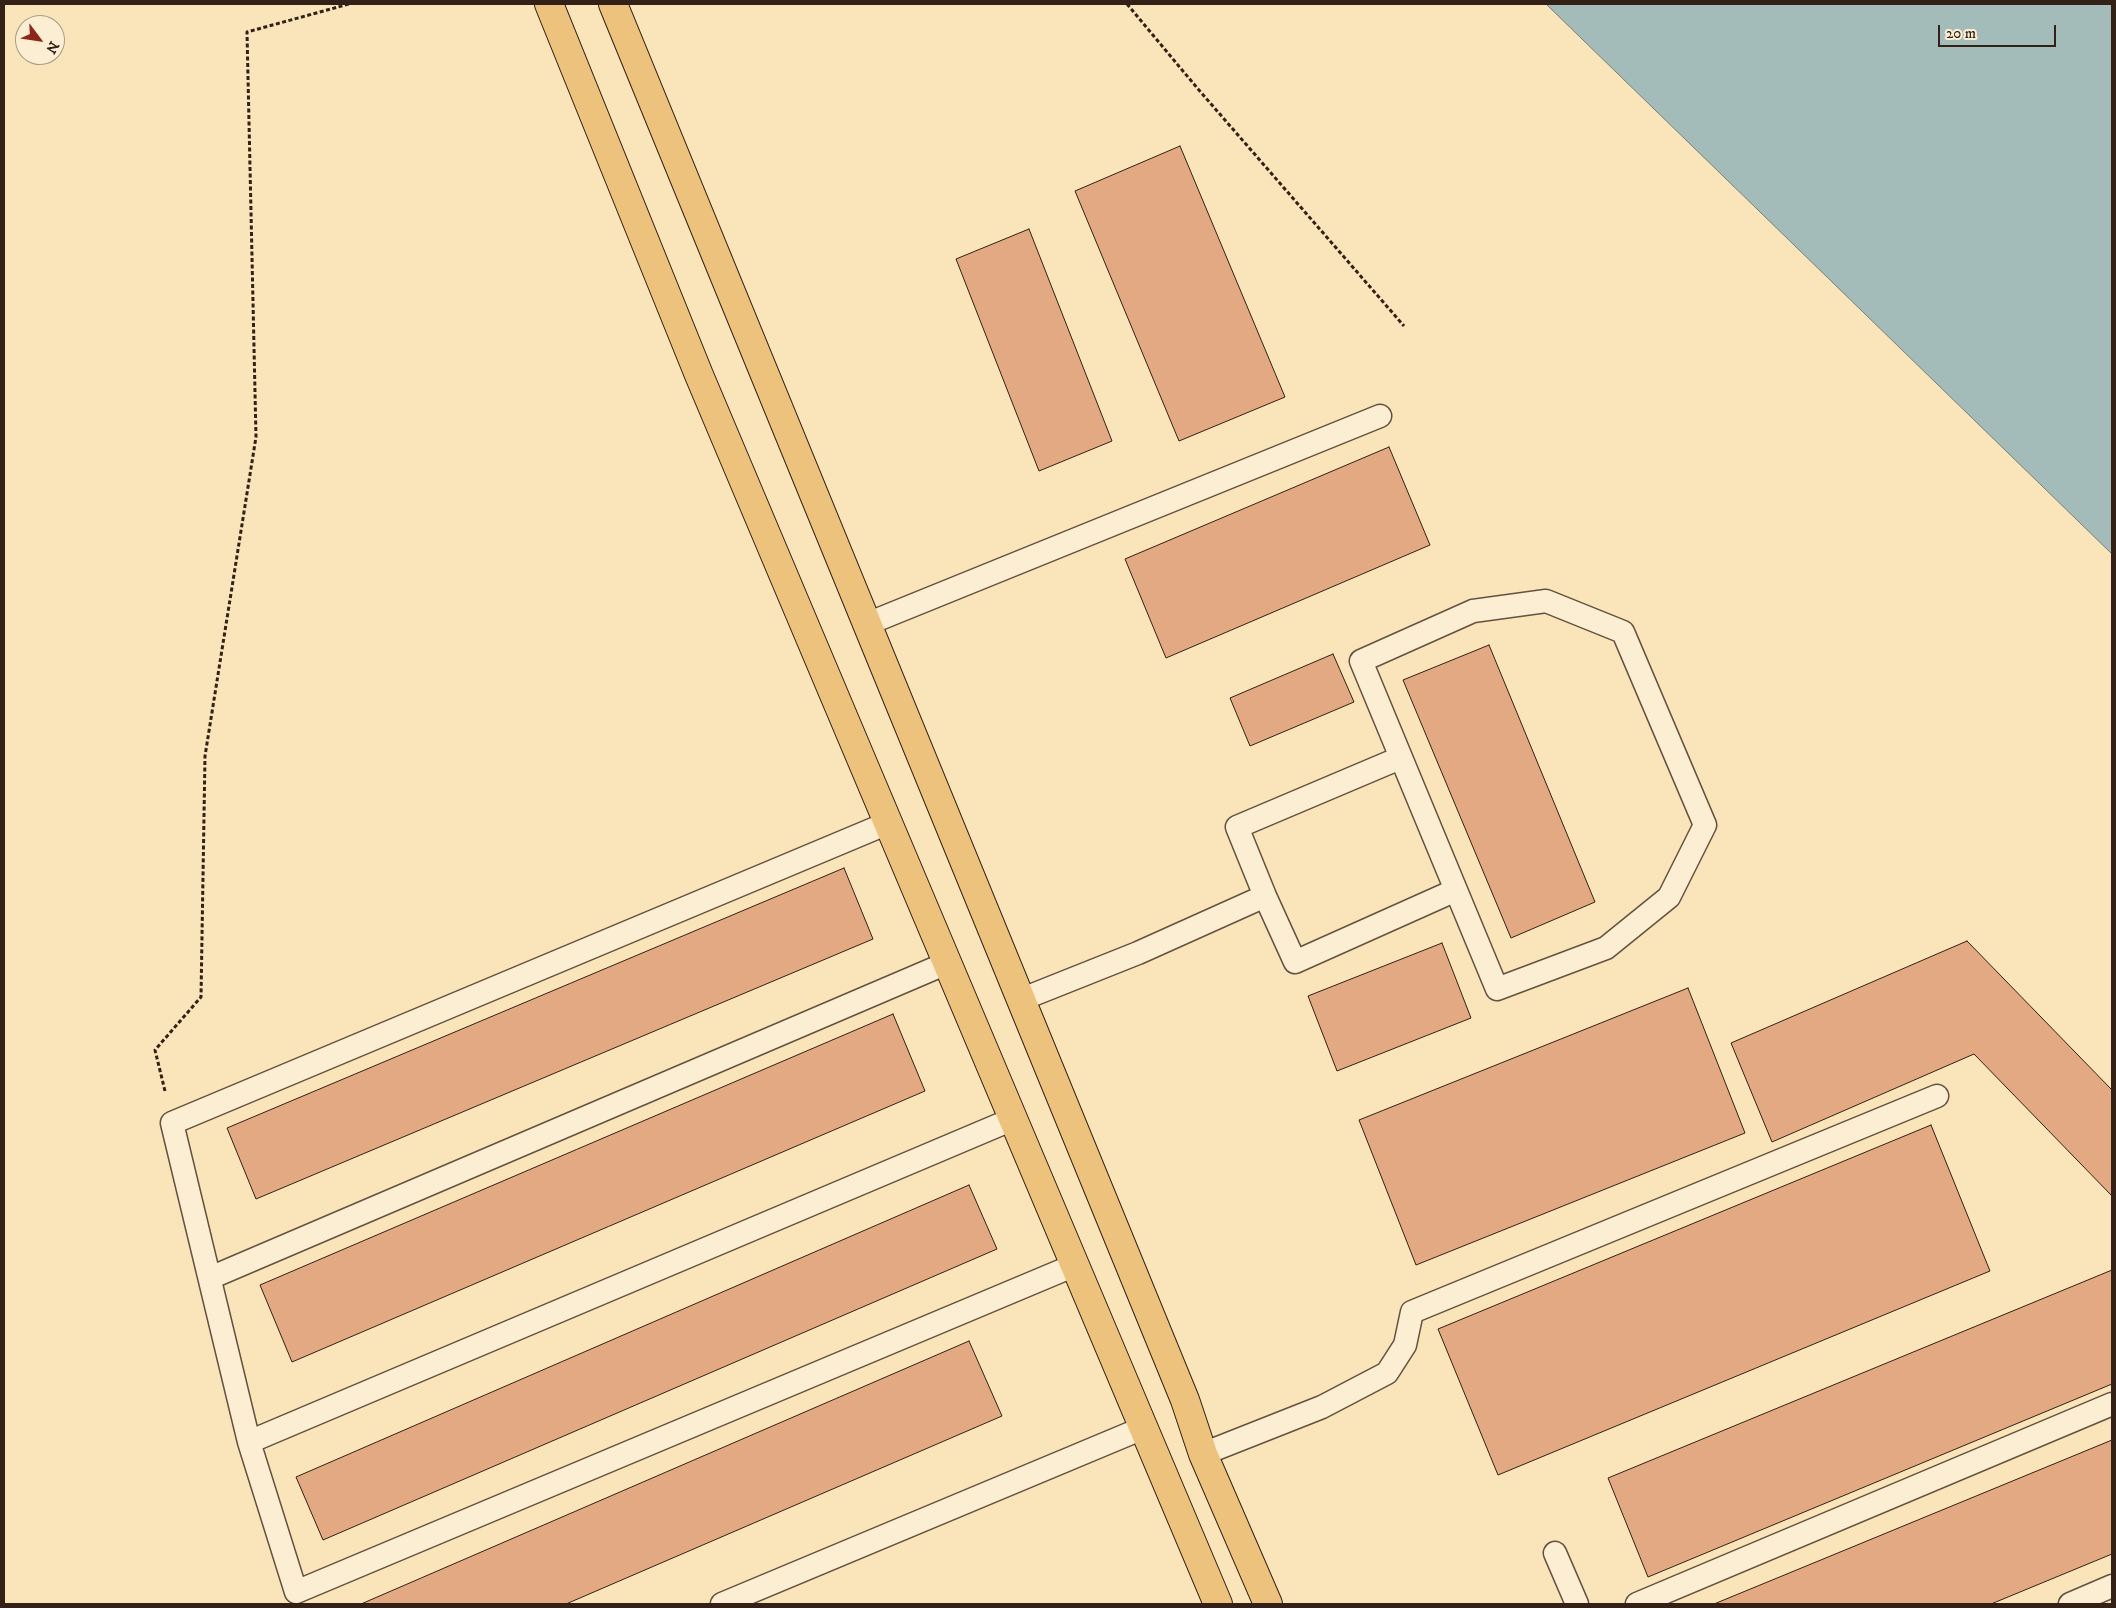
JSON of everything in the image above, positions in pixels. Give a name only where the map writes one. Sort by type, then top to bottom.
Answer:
[{"type":"main road","points":[[549,4],[696,366],[1218,1604]]},
{"type":"main road","points":[[614,4],[1185,1400],[1203,1454],[1268,1604]]},
{"type":"lane","points":[[867,624],[1380,416]]},
{"type":"lane","points":[[1546,601],[1623,632],[1704,825],[1669,897],[1606,948],[1497,989],[1400,758],[1361,661],[1474,611],[1546,601]]},
{"type":"lane","points":[[1400,758],[1237,828],[1265,896],[1295,962],[1456,890]]},
{"type":"lane","points":[[888,823],[172,1123],[250,1442],[298,1598],[1075,1265]]},
{"type":"lane","points":[[1020,1000],[1138,954],[1265,896]]},
{"type":"lane","points":[[210,1278],[947,963]]},
{"type":"lane","points":[[1203,1454],[1322,1407],[1387,1373],[1405,1345],[1412,1312],[1937,1096]]},
{"type":"lane","points":[[250,1442],[1013,1118]]},
{"type":"lane","points":[[1637,1604],[2112,1404]]},
{"type":"lane","points":[[722,1604],[1143,1428]]},
{"type":"lane","points":[[1555,1553],[1577,1604]]},
{"type":"lane","points":[[2070,1604],[2112,1586]]},
{"type":"path","points":[[172,1123],[155,1050],[201,997],[205,756],[256,437],[247,32],[349,4]]},
{"type":"path","points":[[1127,4],[1198,89],[1404,326]]},
{"type":"water","points":[[1546,4],[2112,4],[2112,554]]},
{"type":"building","points":[[1180,146],[1285,397],[1179,441],[1075,191]]},
{"type":"building","points":[[1029,229],[1112,441],[1039,471],[956,259]]},
{"type":"building","points":[[1389,447],[1430,545],[1166,658],[1125,559]]},
{"type":"building","points":[[1489,645],[1595,902],[1511,938],[1403,680]]},
{"type":"building","points":[[1333,654],[1354,702],[1250,746],[1230,698]]},
{"type":"building","points":[[844,868],[873,939],[256,1199],[227,1128]]},
{"type":"building","points":[[1967,941],[2112,1090],[2112,1196],[1974,1054],[1772,1142],[1731,1043]]},
{"type":"building","points":[[1442,943],[1471,1018],[1337,1071],[1308,996]]},
{"type":"building","points":[[1688,988],[1745,1133],[1416,1265],[1359,1120]]},
{"type":"building","points":[[893,1014],[925,1091],[292,1362],[260,1285]]},
{"type":"building","points":[[1931,1125],[1990,1271],[1498,1475],[1438,1329]]},
{"type":"building","points":[[969,1185],[997,1249],[323,1540],[296,1477]]},
{"type":"building","points":[[2112,1270],[2112,1384],[1648,1577],[1608,1478]]},
{"type":"building","points":[[969,1341],[1002,1416],[566,1604],[361,1604]]},
{"type":"building","points":[[2112,1440],[2112,1554],[1991,1604],[1714,1604]]}]
